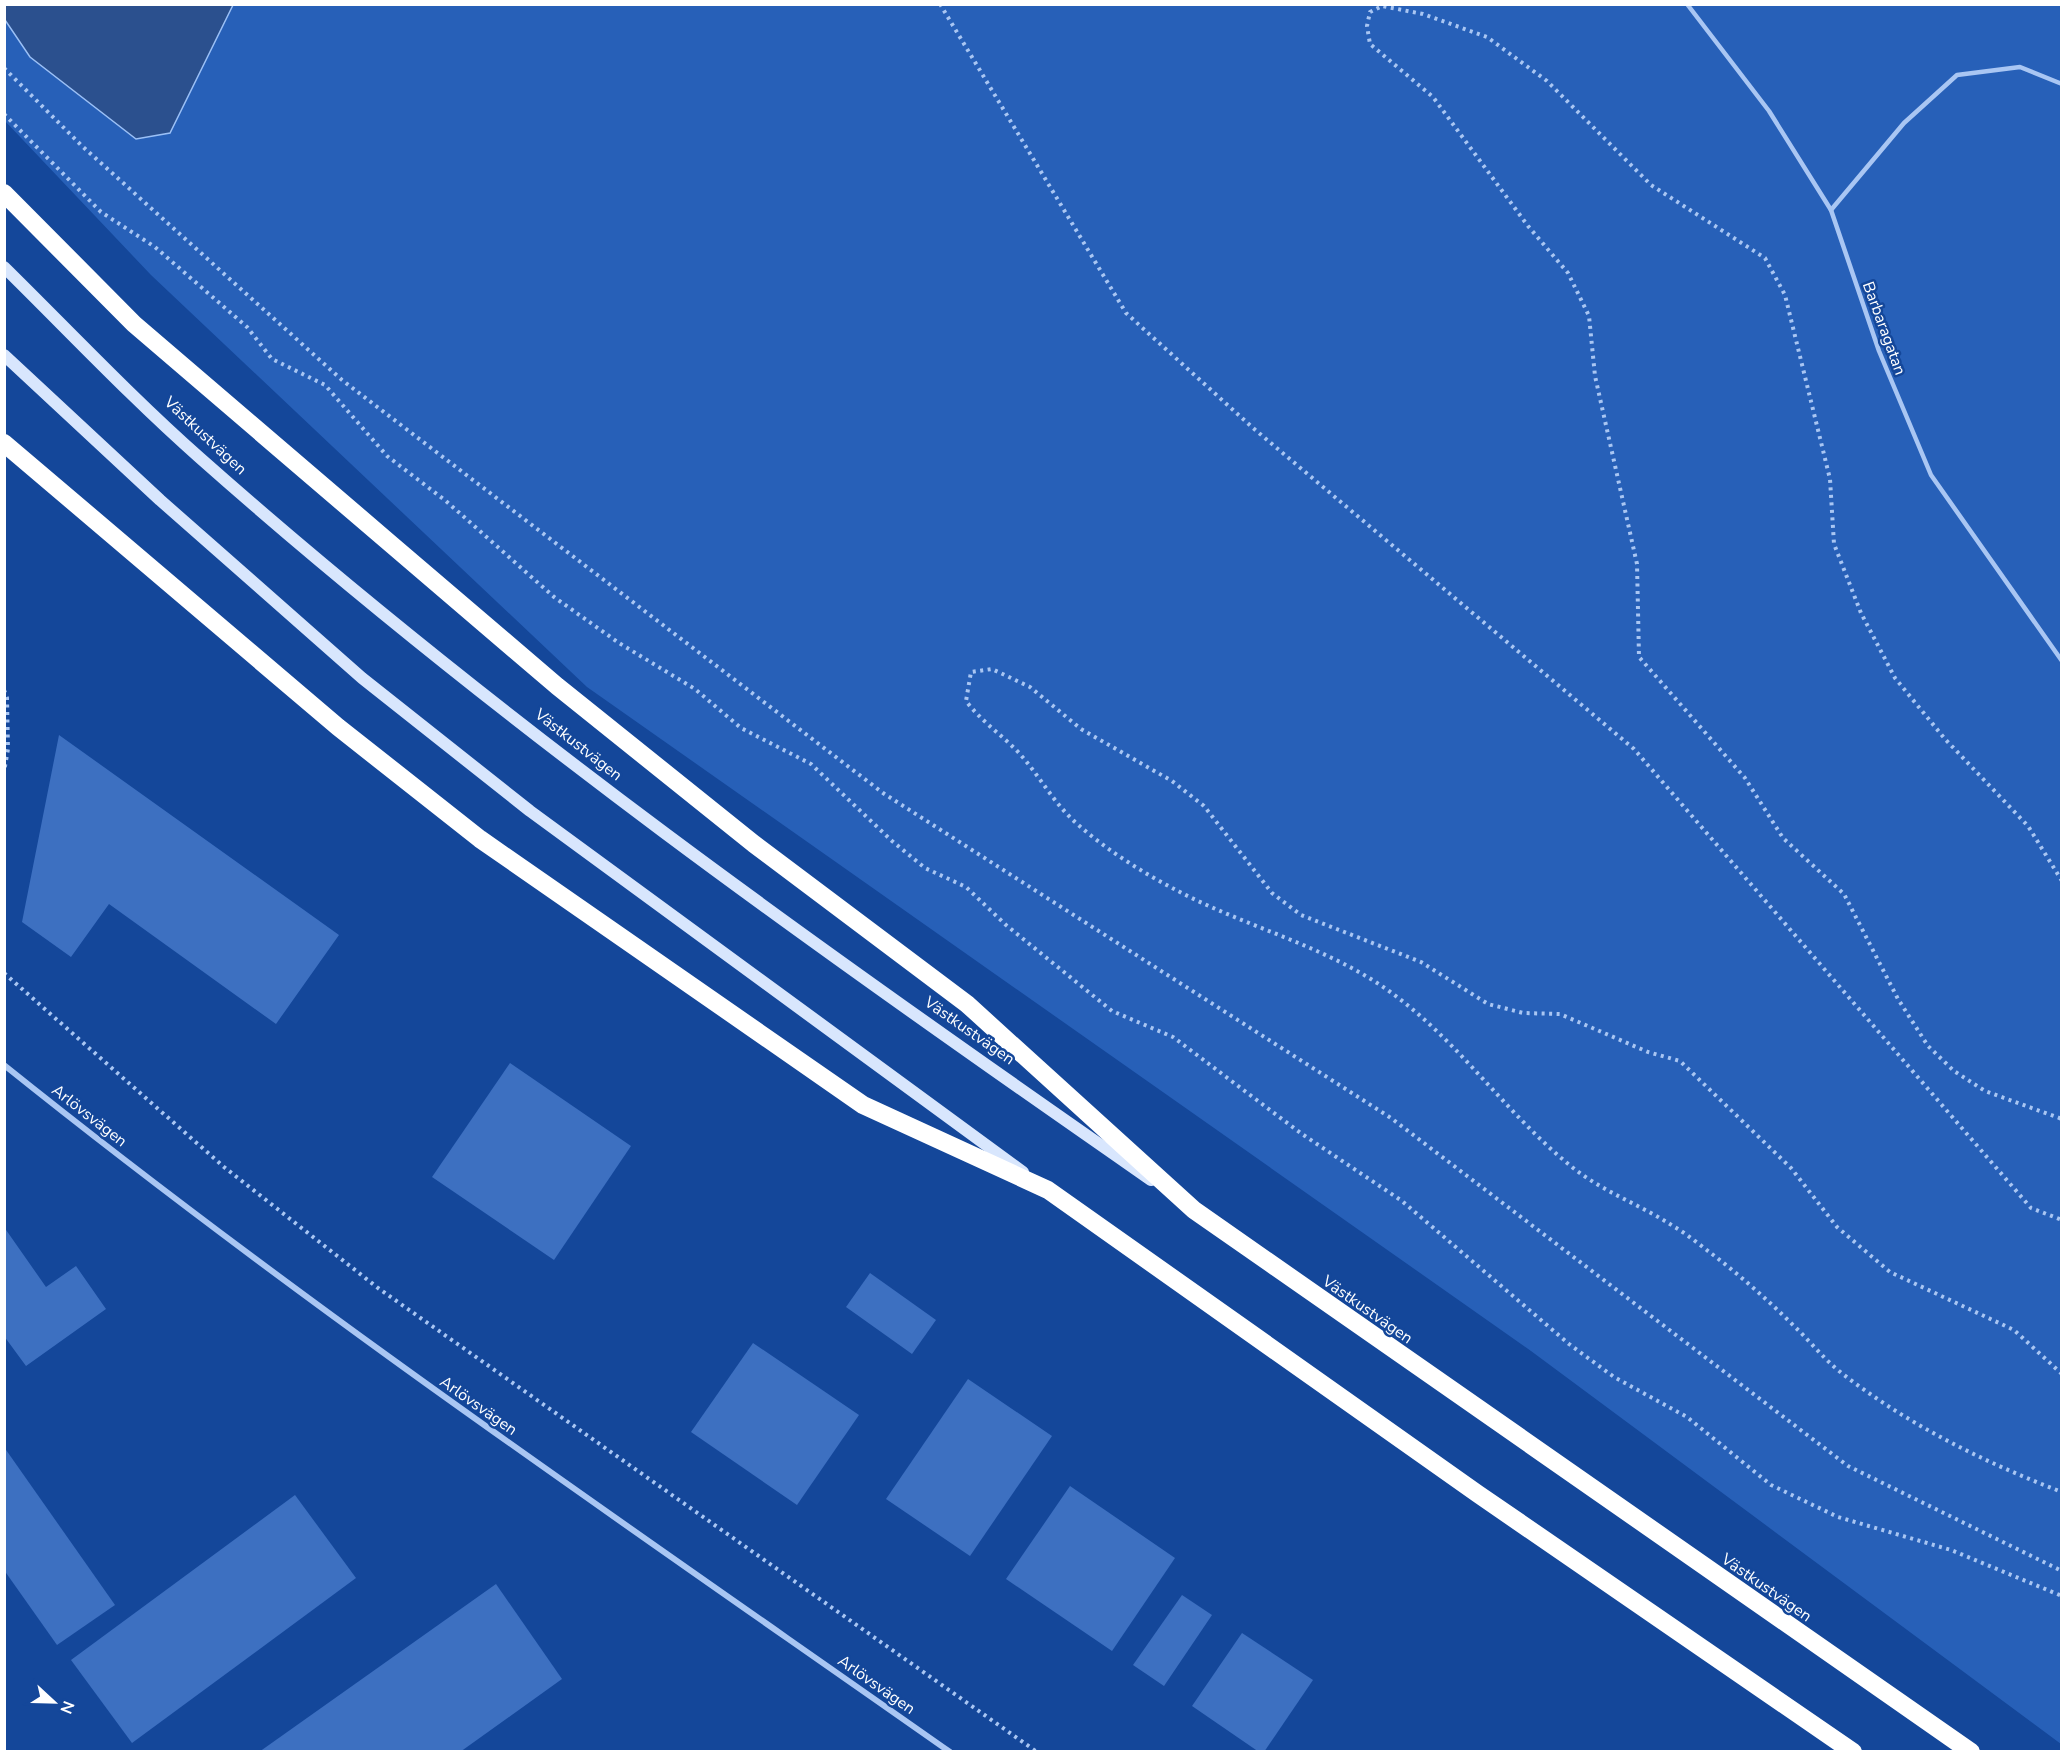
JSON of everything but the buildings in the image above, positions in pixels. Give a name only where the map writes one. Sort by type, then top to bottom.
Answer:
[{"type":"highway","points":[[4,193],[134,324],[392,545],[557,686],[754,844],[966,1004],[1194,1210]]},
{"type":"highway","points":[[4,444],[338,727],[489,846],[863,1105],[1048,1190],[1478,1494],[1853,1752]]},
{"type":"highway","name":"Västkustvägen","points":[[1194,1210],[1971,1752]]},
{"type":"main road","name":"Västkustvägen","points":[[4,267],[197,456],[387,617],[582,772],[953,1043],[1194,1210]]},
{"type":"main road","points":[[4,355],[160,500],[362,678],[530,811],[1048,1190]]},
{"type":"street","name":"Arlövsvägen","points":[[4,1065],[93,1136],[382,1353],[950,1752]]},
{"type":"lane","name":"Barbaragatan","points":[[1687,4],[1769,111],[1831,210],[1879,351],[1931,475],[2061,661]]},
{"type":"lane","points":[[1831,210],[1904,123],[1957,75],[2020,67],[2061,84]]},
{"type":"path","points":[[940,4],[1126,313],[1253,428],[1634,749],[2031,1208],[2061,1220]]},
{"type":"path","points":[[2061,881],[2028,826],[1952,747],[1896,678],[1861,613],[1834,544],[1830,479],[1785,295],[1765,258],[1651,185],[1547,81],[1487,37],[1423,14],[1382,6],[1370,12],[1367,26],[1370,44],[1433,97],[1508,199],[1568,273],[1589,316],[1595,376],[1637,564],[1639,657],[1745,777],[1783,838],[1844,894],[1898,999],[1928,1046],[1954,1071],[1985,1091],[2061,1119]]},
{"type":"path","points":[[4,68],[82,146],[342,380],[883,793],[1391,1118],[1848,1466],[2061,1571]]},
{"type":"path","points":[[4,114],[101,212],[155,247],[247,327],[272,359],[326,386],[387,456],[446,501],[554,597],[619,643],[695,689],[741,728],[810,764],[892,841],[925,868],[966,887],[1006,925],[1113,1011],[1173,1037],[1283,1121],[1402,1201],[1569,1344],[1614,1377],[1687,1417],[1771,1485],[1838,1517],[1951,1550],[2061,1596]]},
{"type":"path","points":[[2061,1374],[2014,1330],[1890,1272],[1837,1227],[1791,1168],[1680,1061],[1648,1052],[1560,1014],[1522,1013],[1488,1004],[1421,962],[1301,915],[1272,893],[1204,806],[1172,781],[1081,729],[1030,687],[992,669],[970,672],[966,700],[978,717],[1026,760],[1046,790],[1075,822],[1144,872],[1179,892],[1322,955],[1386,989],[1428,1020],[1530,1128],[1574,1169],[1617,1196],[1673,1226],[1711,1254],[1749,1284],[1836,1369],[1881,1401],[1971,1453],[2061,1492]]},
{"type":"path","points":[[4,690],[7,698],[8,749],[4,772]]},
{"type":"path","points":[[4,973],[224,1167],[378,1288],[1037,1752]]},
{"type":"shaded area","points":[[4,5],[233,5],[170,133],[136,139],[30,57],[5,20]]},
{"type":"shaded area","points":[[5,5],[2061,5],[2061,1744],[1531,1351],[587,687],[151,275],[5,121]]}]
